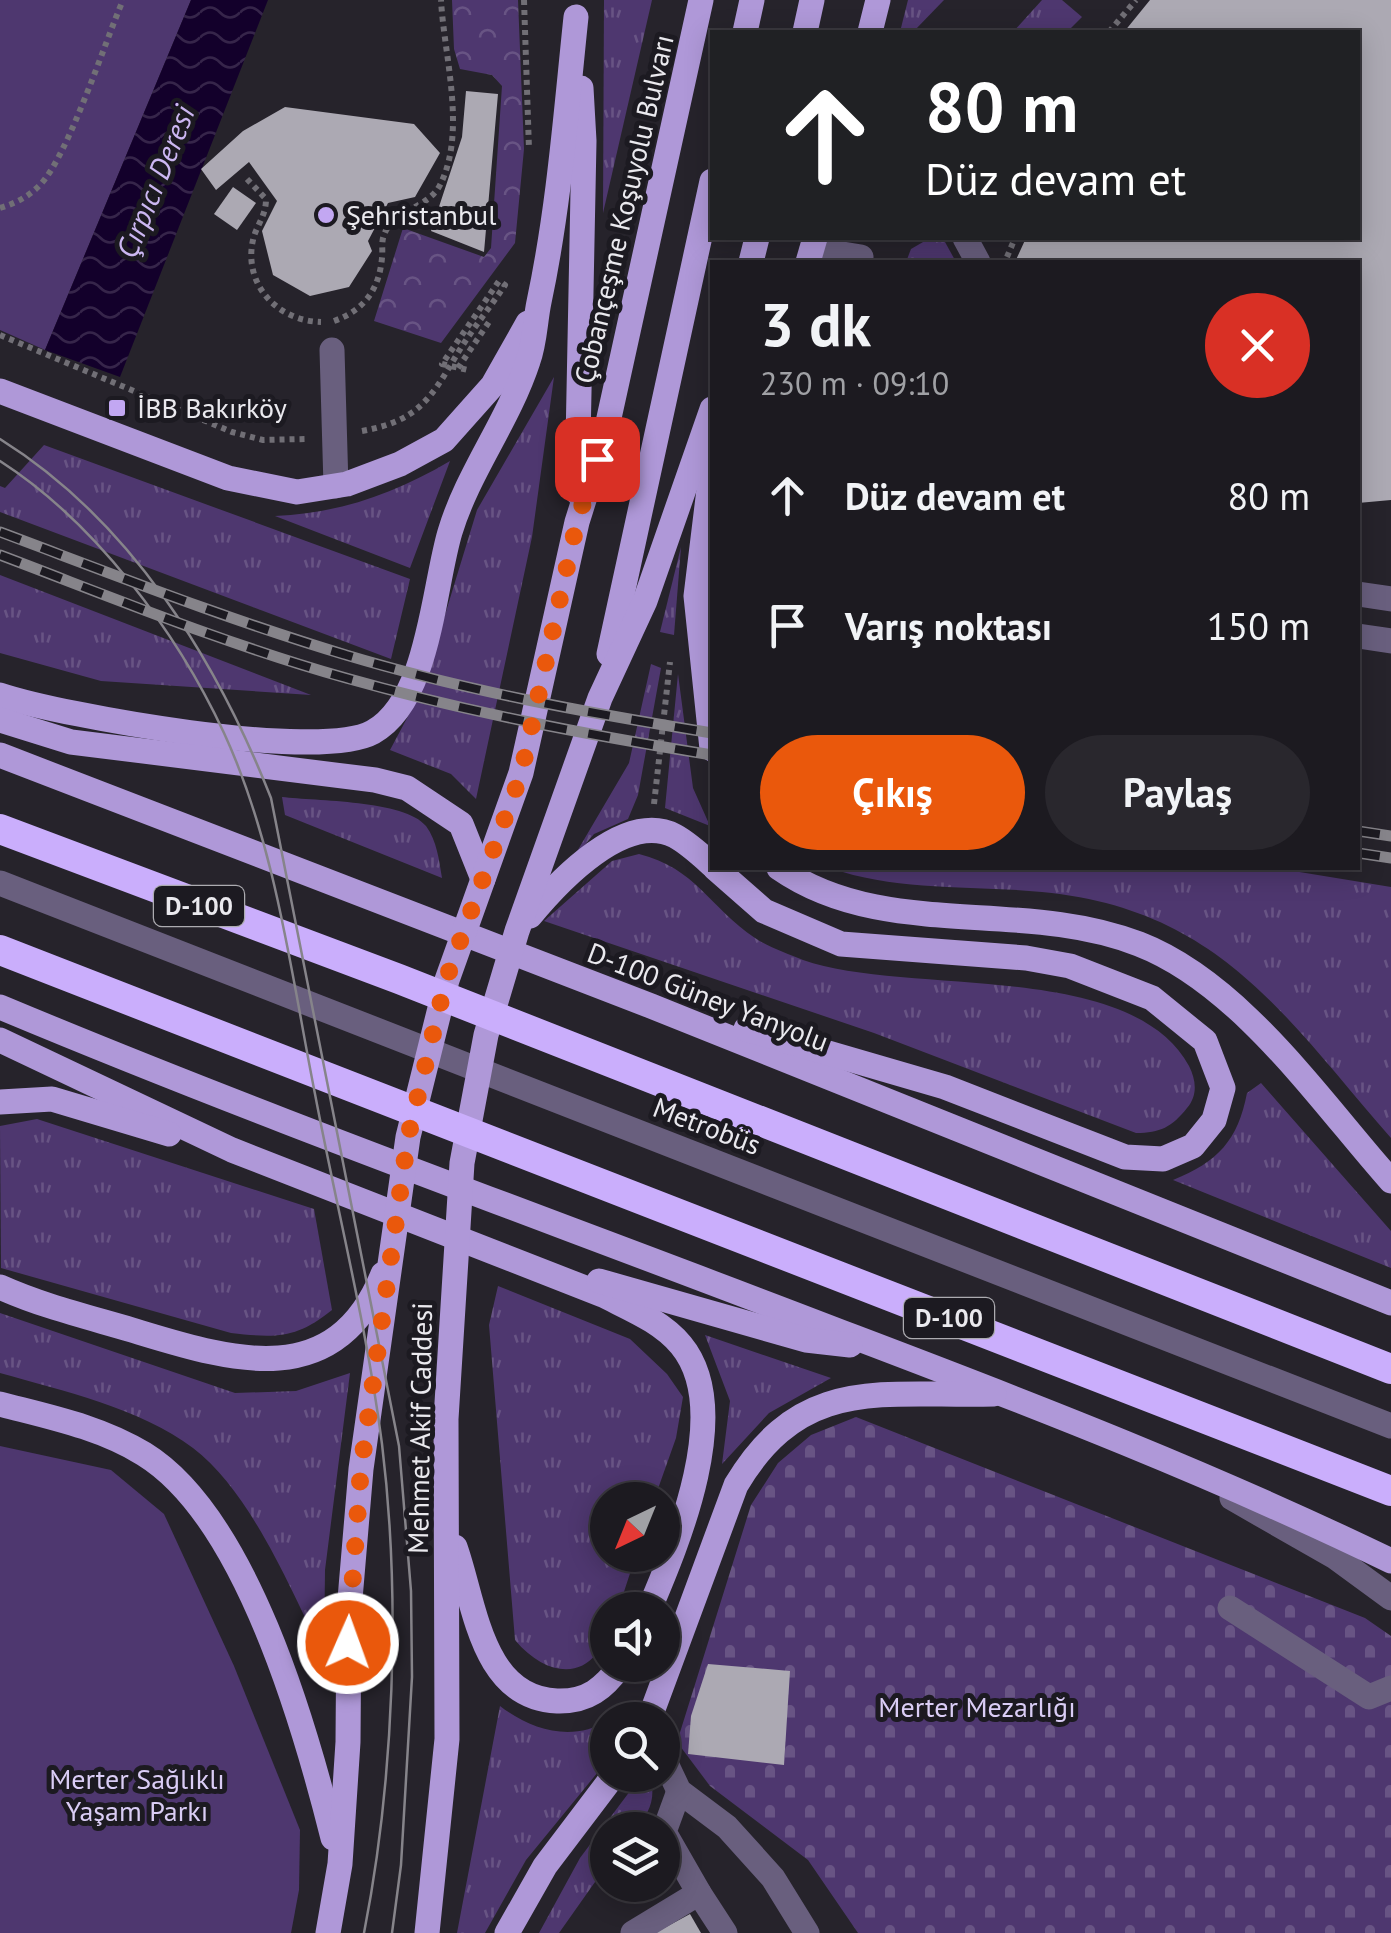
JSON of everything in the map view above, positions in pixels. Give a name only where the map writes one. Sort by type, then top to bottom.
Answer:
[{"type":"highway","name":"D-100","points":[[0,830],[516,1024],[1391,1368]]},
{"type":"highway","name":"D-100","points":[[0,950],[1391,1491]]},
{"type":"main road","name":"Çobançeşme Koşuyolu Bulvarı","points":[[396,1242],[408,1137],[446,980],[521,774],[577,522],[607,427],[701,0]]},
{"type":"main road","points":[[745,30],[752,0]]},
{"type":"main road","points":[[805,30],[812,0]]},
{"type":"main road","points":[[870,30],[878,0]]},
{"type":"main road","points":[[576,8],[584,141],[577,522]]},
{"type":"main road","points":[[0,695],[45,709],[100,718],[300,741],[348,740],[370,734],[389,720],[418,668],[460,498],[512,407],[530,356],[550,260],[576,8]]},
{"type":"main road","points":[[600,698],[710,190]]},
{"type":"main road","points":[[0,391],[228,478],[297,492],[336,486],[400,464],[444,440],[494,385],[540,301]]},
{"type":"main road","points":[[600,698],[645,601],[710,415]]},
{"type":"main road","points":[[710,481],[696,596],[710,721]]},
{"type":"main road","points":[[705,651],[710,632]]},
{"type":"main road","name":"Mehmet Akif Caddesi","points":[[427,1933],[446,1739],[449,1336],[462,1163],[486,1035],[517,931],[600,698]]},
{"type":"main road","points":[[0,720],[71,742],[376,780],[407,788],[461,824],[483,878]]},
{"type":"main road","name":"D-100 Güney Yanyolu","points":[[0,756],[651,1006],[1391,1303]]},
{"type":"main road","points":[[517,931],[550,891],[604,847],[628,835],[654,831],[672,834],[710,863]]},
{"type":"main road","points":[[651,1006],[946,1087],[1125,1157],[1163,1159],[1193,1146],[1214,1120],[1223,1088],[1205,1041],[1152,998],[1070,966],[1026,958],[842,944],[764,911],[718,870]]},
{"type":"main road","points":[[782,870],[808,888],[864,908],[1022,918],[1083,928],[1153,951],[1182,966],[1238,1008],[1391,1181]]},
{"type":"main road","points":[[0,1007],[364,1152],[1010,1394],[1150,1451],[1391,1562]]},
{"type":"main road","points":[[0,1040],[232,1150],[507,1256],[650,1319],[681,1345],[700,1381],[706,1420],[694,1478],[655,1592]]},
{"type":"main road","points":[[0,1102],[14,1098],[52,1099],[232,1150]]},
{"type":"main road","points":[[0,1287],[218,1356],[273,1361],[315,1350],[346,1332],[374,1295],[396,1242]]},
{"type":"main road","points":[[328,1933],[340,1864],[348,1742],[349,1611],[361,1468],[396,1242]]},
{"type":"main road","points":[[507,1256],[806,1340],[886,1349]]},
{"type":"main road","points":[[656,1702],[736,1485],[752,1458],[776,1433],[829,1401],[862,1394],[1010,1394]]},
{"type":"main road","points":[[0,1404],[107,1434],[148,1456],[188,1490],[213,1522],[245,1584],[288,1690],[340,1864]]},
{"type":"main road","points":[[446,1523],[489,1653],[513,1686],[536,1700],[586,1697],[608,1682]]},
{"type":"main road","points":[[508,1933],[545,1866],[601,1792]]},
{"type":"street","points":[[812,250],[864,252]]},
{"type":"street","points":[[332,350],[336,486]]},
{"type":"street","points":[[1360,594],[1391,599]]},
{"type":"street","points":[[1360,636],[1391,642]]},
{"type":"street","name":"Metrobüs","points":[[0,883],[387,1038],[1391,1426]]},
{"type":"street","points":[[1150,1451],[1335,1557],[1391,1598]]},
{"type":"street","points":[[1230,1608],[1368,1697],[1391,1688]]},
{"type":"street","points":[[680,1791],[726,1828],[773,1878],[808,1933]]},
{"type":"street","points":[[678,1792],[664,1832],[724,1933]]},
{"type":"street","points":[[633,1933],[699,1893]]},
{"type":"path","points":[[0,208],[20,202],[42,183],[57,158],[123,0]]},
{"type":"path","points":[[247,178],[266,199],[251,256],[255,279],[266,299],[284,314],[318,322],[351,314],[369,300],[378,278],[382,237],[391,222],[429,200],[449,159],[452,134],[441,0]]},
{"type":"path","points":[[524,0],[527,167]]},
{"type":"path","points":[[1111,30],[1136,0]]},
{"type":"path","points":[[458,368],[514,277]]},
{"type":"path","points":[[0,334],[232,432],[263,440],[334,435],[384,427],[431,399],[454,358],[505,285],[500,281],[442,364]]},
{"type":"path","points":[[654,831],[654,784],[670,663],[674,654],[682,650],[705,651]]},
{"type":"green space","points":[[0,0],[191,0],[45,350],[0,330]]},
{"type":"green space","points":[[452,0],[518,0],[524,149],[515,243],[441,343],[374,321],[403,228],[484,257],[491,248],[502,86],[492,75],[460,69],[454,49]]},
{"type":"green space","points":[[604,0],[652,0],[603,213]]},
{"type":"green space","points":[[908,0],[944,0],[915,30],[900,30]]},
{"type":"green space","points":[[1042,0],[1062,0],[1082,17],[1069,30],[1015,30]]},
{"type":"green space","points":[[927,240],[938,240],[945,242],[955,260],[907,260],[911,249]]},
{"type":"green space","points":[[554,377],[532,537],[476,799],[451,774],[390,750],[422,690],[477,510]]},
{"type":"green space","points":[[44,445],[410,579],[391,659],[0,512],[0,486],[5,488]]},
{"type":"green space","points":[[450,461],[410,568],[275,516],[322,511],[366,500]]},
{"type":"green space","points":[[681,547],[674,635],[660,632]]},
{"type":"green space","points":[[0,575],[311,695],[101,681],[0,653]]},
{"type":"green space","points":[[651,664],[661,668],[638,795],[628,819],[594,834],[572,860],[629,763]]},
{"type":"green space","points":[[678,674],[693,788],[710,826],[665,808]]},
{"type":"green space","points":[[282,797],[380,806],[415,817],[433,838],[442,878],[285,815]]},
{"type":"green space","points":[[639,854],[659,860],[689,879],[755,938],[803,960],[846,971],[1012,986],[1068,995],[1118,1009],[1160,1032],[1189,1066],[1194,1082],[1191,1103],[1171,1124],[1152,1132],[1136,1133],[874,1033],[544,921],[612,861]]},
{"type":"green space","points":[[837,870],[1287,870],[1391,887],[1391,1138],[1281,1011],[1244,976],[1203,945],[1157,921],[1104,902],[1042,892],[909,884]]},
{"type":"green space","points":[[1261,1083],[1391,1231],[1391,1268],[1173,1180],[1202,1165],[1224,1147],[1238,1124],[1247,1093]]},
{"type":"green space","points":[[37,1119],[314,1209],[332,1310],[307,1327],[285,1334],[231,1333],[1,1268],[0,1126]]},
{"type":"green space","points":[[498,1286],[630,1339],[667,1374],[683,1397],[676,1438],[660,1482],[590,1482],[590,1572],[630,1572],[624,1592],[590,1592],[590,1660],[576,1668],[546,1665],[515,1640],[489,1325]]},
{"type":"green space","points":[[0,1313],[235,1393],[296,1391],[350,1373],[325,1570],[324,1656],[252,1516],[214,1467],[172,1434],[125,1411],[0,1373]]},
{"type":"green space","points":[[705,1335],[831,1378],[769,1413],[722,1464],[730,1401]]},
{"type":"green space","name":"Merter Mezarlığı","points":[[856,1417],[1365,1618],[1391,1636],[1391,1933],[858,1933],[808,1860],[710,1786],[680,1746],[680,1732],[751,1505],[778,1463],[811,1435]]},
{"type":"green space","name":"Merter Sağlıklı Yaşam Parkı","points":[[0,1446],[111,1470],[164,1514],[234,1666],[300,1830],[299,1890],[291,1933],[0,1933]]},
{"type":"green space","points":[[500,1706],[525,1722],[552,1731],[590,1728],[590,1782],[526,1860],[485,1933],[457,1933]]},
{"type":"green space","points":[[629,1792],[652,1792],[647,1812],[614,1812]]},
{"type":"green space","points":[[590,1845],[590,1889],[559,1933],[539,1933]]},
{"type":"water","name":"Çırpıcı Deresi","points":[[191,0],[268,0],[120,377],[45,350]]},
{"type":"building","points":[[1150,0],[1391,0],[1391,500],[1360,503],[1360,260],[1016,260],[1025,240],[1360,240],[1360,30],[1126,30]]},
{"type":"building","points":[[466,91],[498,94],[484,252],[431,231],[462,137]]},
{"type":"building","points":[[285,107],[414,124],[440,153],[415,197],[388,203],[368,241],[372,251],[349,287],[310,296],[273,275],[262,231],[277,201],[249,162],[216,190],[201,169],[243,131]]},
{"type":"building","points":[[233,187],[256,203],[237,230],[214,214]]},
{"type":"building","points":[[708,1664],[790,1671],[784,1765],[688,1754],[691,1716]]},
{"type":"building","points":[[690,1914],[701,1933],[655,1933]]},
{"type":"tram line","points":[[0,439],[47,472],[89,510],[164,597],[224,695],[271,798],[399,1446],[411,1591],[412,1677],[401,1865],[392,1933]]},
{"type":"tram line","points":[[0,461],[35,486],[100,547],[183,656],[242,776],[269,865],[368,1356],[388,1503],[393,1626],[388,1752],[364,1933]]},
{"type":"railway","points":[[0,532],[215,612],[391,668],[528,700],[710,733]]},
{"type":"railway","points":[[0,555],[215,636],[346,678],[528,722],[710,755]]},
{"type":"railway","points":[[1360,831],[1391,836]]},
{"type":"railway","points":[[1360,853],[1391,858]]},
{"type":"place","name":"Şehristanbul","points":[[326,215]]},
{"type":"place","name":"İBB Bakırköy","points":[[117,408]]},
{"type":"route","points":[[348,1643],[361,1468],[408,1137],[446,980],[521,774],[577,522],[597,459]]}]
